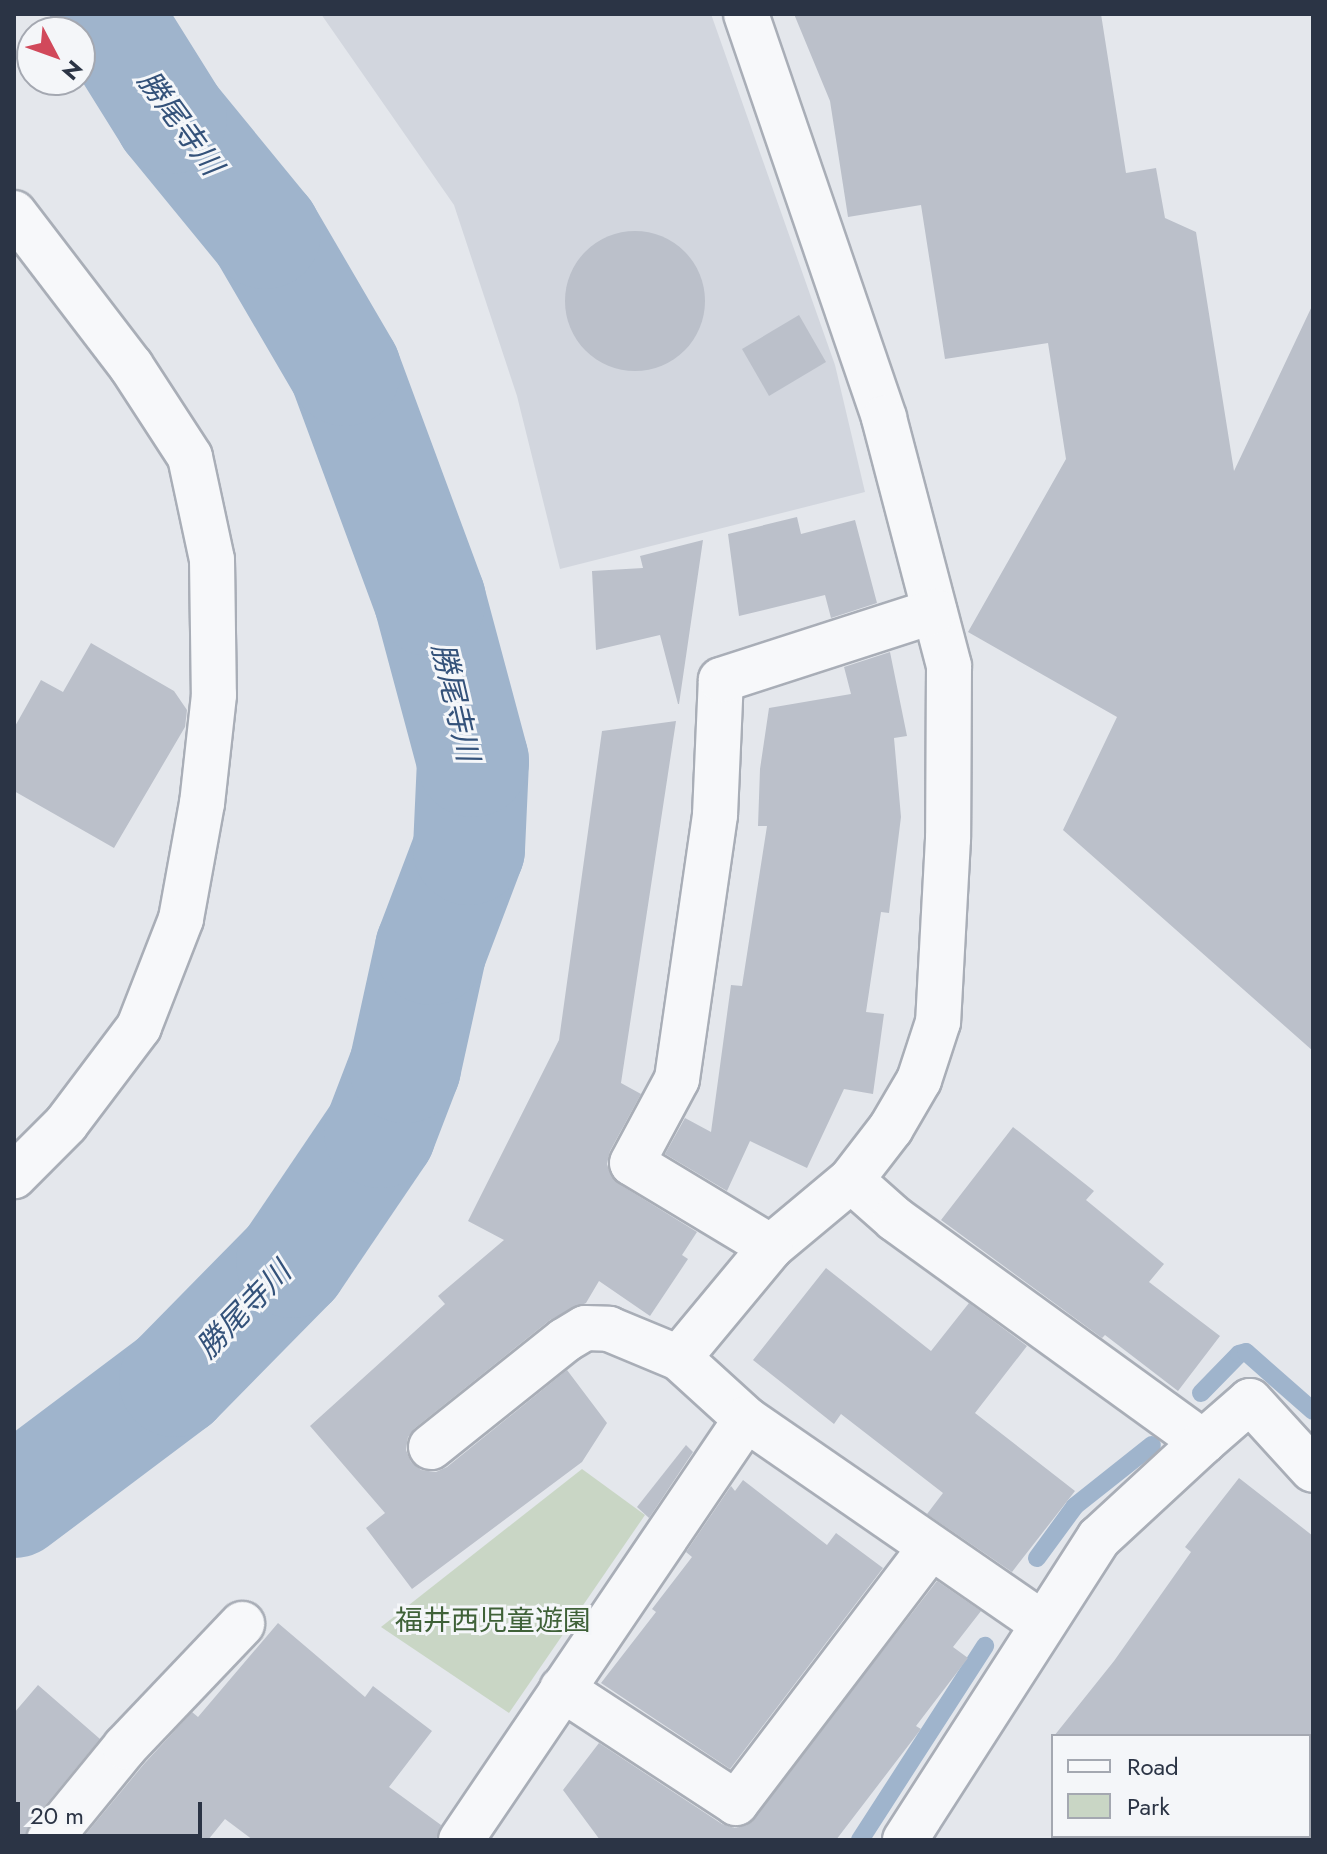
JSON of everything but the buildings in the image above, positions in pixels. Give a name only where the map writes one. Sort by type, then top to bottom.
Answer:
[{"type":"street","points":[[679,1358],[771,1247],[851,1180],[891,1128],[919,1080],[938,1022],[948,839],[949,666],[884,418],[746,14]]},
{"type":"street","points":[[14,213],[131,366],[190,457],[212,560],[214,695],[202,803],[181,919],[139,1027],[66,1124],[14,1176]]},
{"type":"street","points":[[771,1247],[632,1163],[677,1079],[715,815],[721,680],[934,611]]},
{"type":"street","points":[[851,1180],[895,1219],[1203,1442]]},
{"type":"street","points":[[431,1447],[565,1340],[585,1328],[609,1329],[679,1358],[746,1419],[1042,1623]]},
{"type":"street","points":[[905,1840],[1099,1538],[1203,1442],[1250,1401],[1313,1470]]},
{"type":"street","points":[[461,1840],[746,1419]]},
{"type":"street","points":[[562,1689],[736,1803],[930,1548]]},
{"type":"street","points":[[49,1840],[125,1747],[242,1624]]},
{"type":"shaded area","points":[[321,14],[711,14],[835,365],[865,492],[560,569],[517,396],[454,205]]},
{"type":"green space","name":"福井西児童遊園","points":[[582,1469],[645,1515],[509,1713],[381,1627]]},
{"type":"waterway","name":"勝尾寺川","points":[[14,1502],[175,1381],[292,1262],[380,1132],[405,1067],[431,949],[469,849],[473,761],[430,600],[345,370],[265,233],[171,118],[106,14]]},
{"type":"waterway","points":[[1201,1393],[1239,1354],[1246,1352],[1313,1411]]},
{"type":"waterway","points":[[1037,1558],[1075,1506],[1152,1445]]},
{"type":"waterway","points":[[860,1840],[985,1646]]}]
